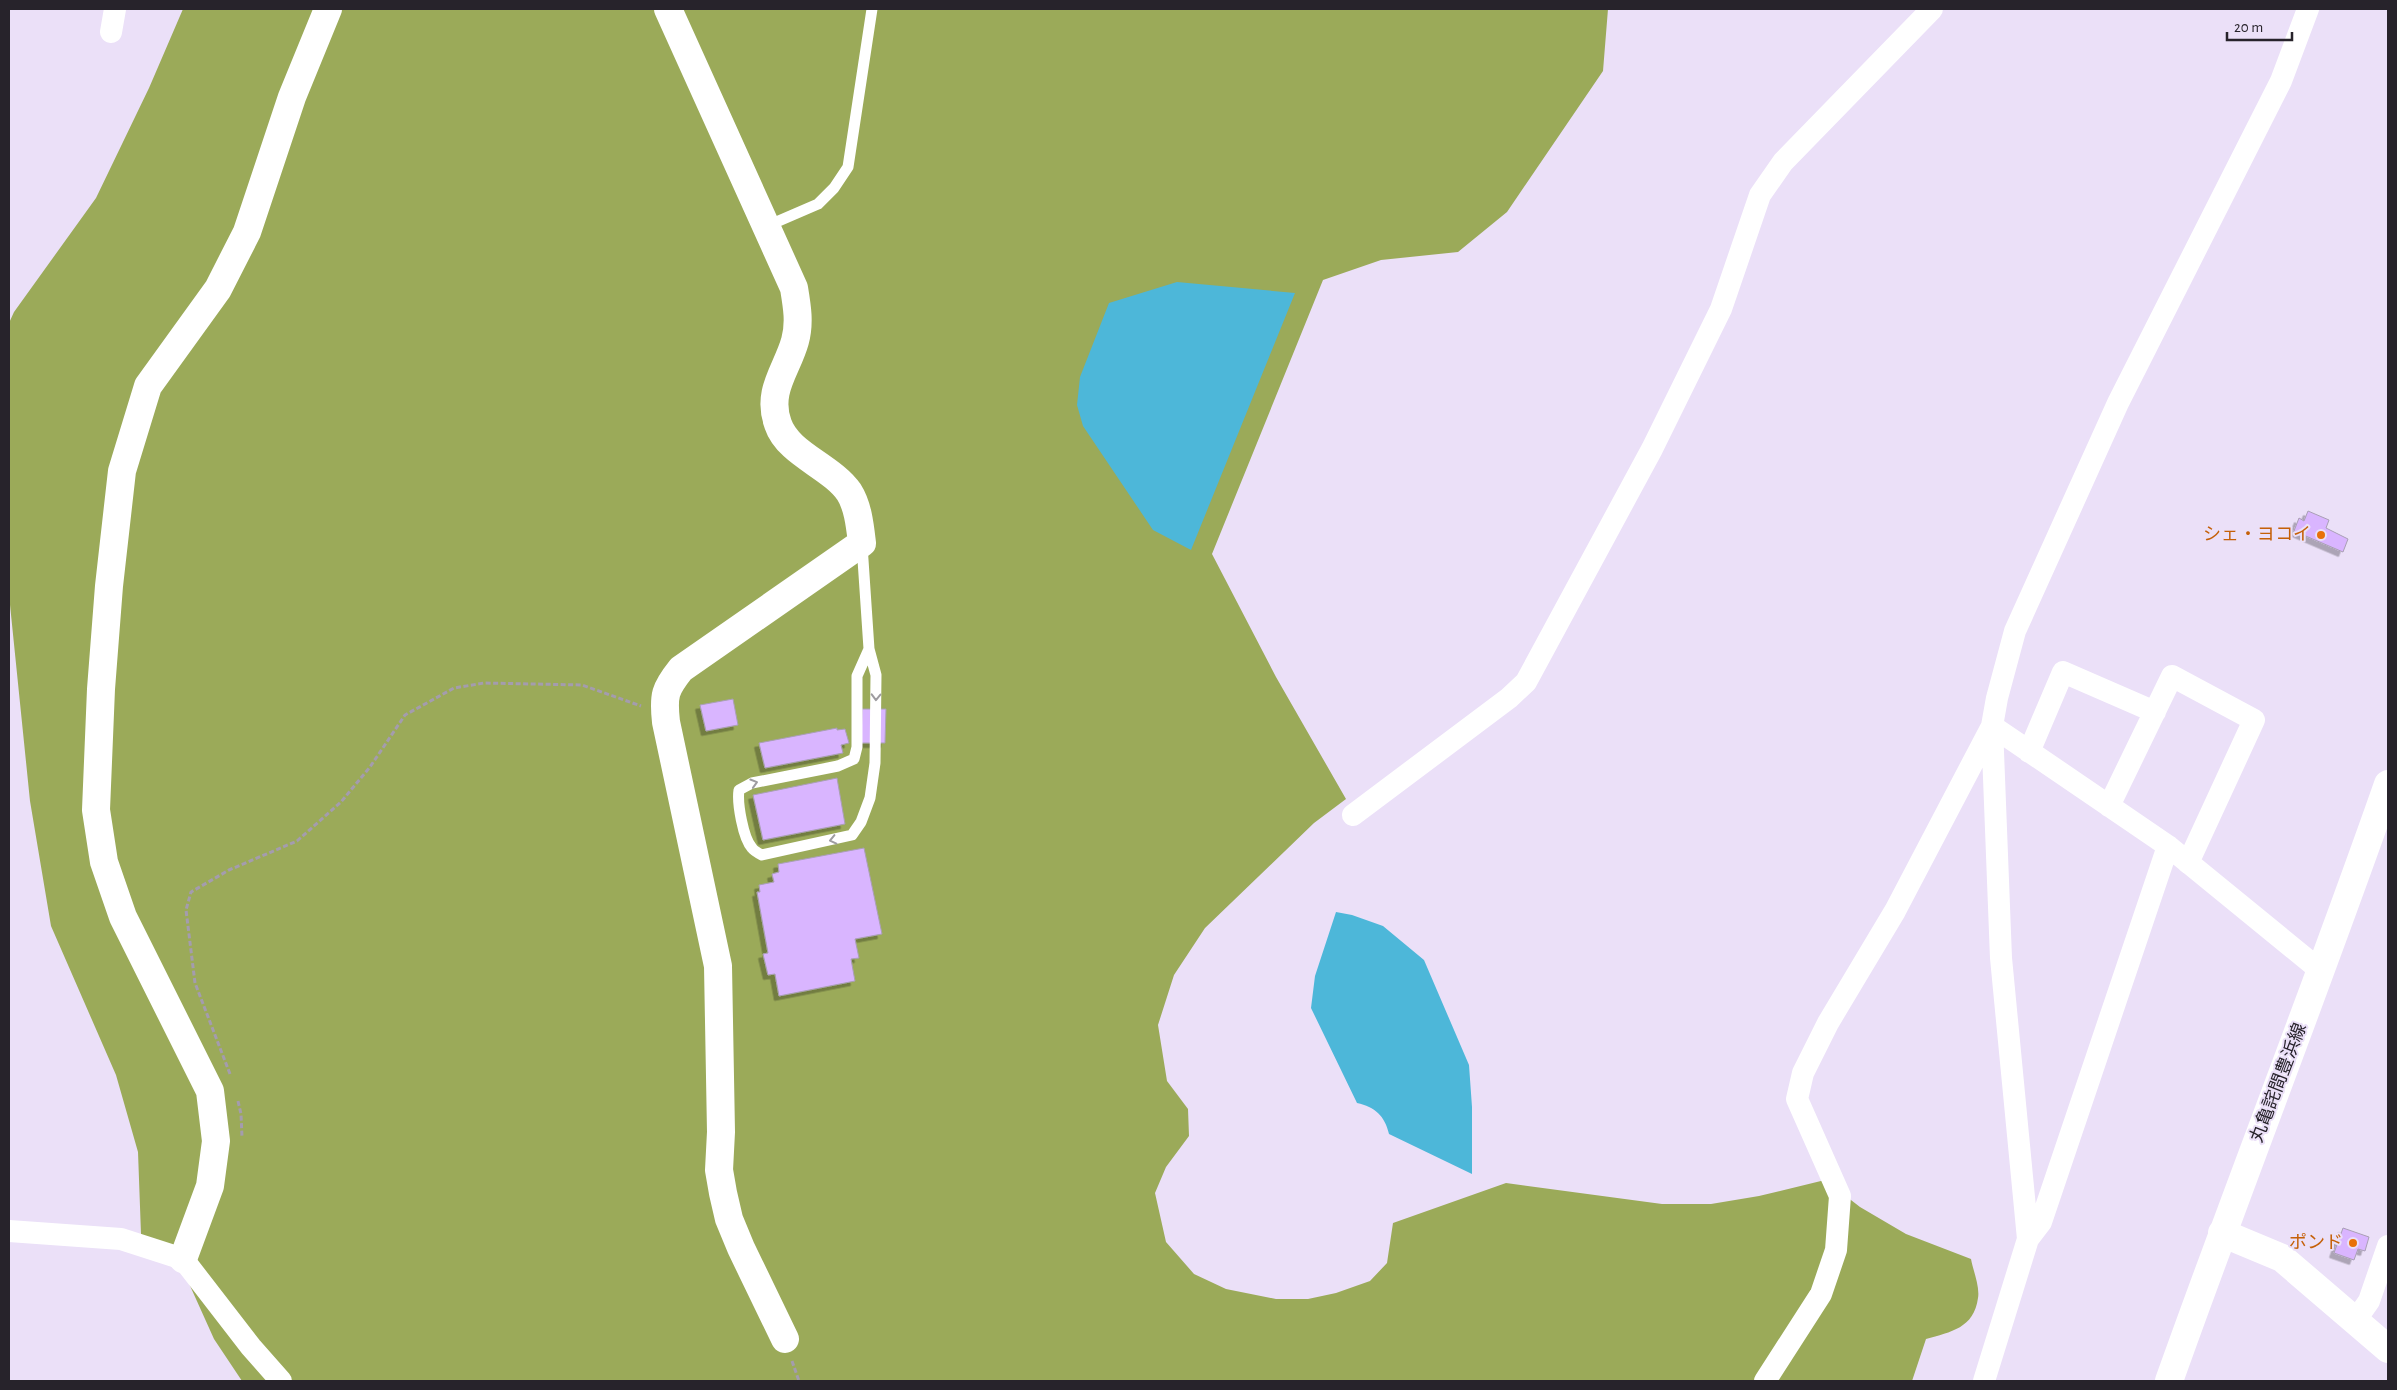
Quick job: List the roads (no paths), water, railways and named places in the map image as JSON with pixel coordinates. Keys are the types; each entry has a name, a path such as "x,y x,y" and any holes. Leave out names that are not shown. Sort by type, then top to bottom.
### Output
{"street":[{"path":"111,32 115,9"},
{"path":"183,1259 210,1186 216,1141 210,1091 123,918 104,862 96,810 101,689 122,471 148,386 218,289 248,232 292,97 328,9"},
{"path":"668,9 794,288 799,314 795,341 783,367 774,396 778,425 796,449 831,474 849,492 858,516 862,543 681,669 668,685 664,702 665,715 718,966 721,1132 719,1170 723,1192 729,1218 741,1248 785,1339"},
{"path":"1353,815 1509,698 1526,682 1652,449 1721,309 1760,195 1783,162 1932,9"},
{"path":"2028,1239 2000,958 1992,726 1997,698 2015,630 2118,404 2281,81 2308,9"},
{"path":"2029,752 2063,672 2155,712"},
{"path":"2109,806 2172,676 2254,720 2188,863"},
{"path":"1992,726 2168,846 2322,972"},
{"path":"1765,1381 1821,1294 1836,1250 1840,1196 1797,1099 1803,1073 1828,1024 1895,911 1992,726"},
{"name":"丸亀詫間豊浜線","path":"2169,1381 2222,1233 2322,972 2387,789"},
{"path":"1984,1381 2028,1239 2041,1222 2168,846"},
{"path":"9,1231 121,1239 183,1259 251,1347 281,1381"},
{"path":"2222,1233 2282,1258 2388,1349"},
{"path":"2355,1321 2369,1301 2388,1246"}],"lane":[{"path":"766,226 818,204 834,188 848,167 872,9"},
{"path":"862,543 870,649 876,675 875,763 870,798 861,822 852,835 762,855 753,850 747,841 738,800 739,790 752,783 838,766 854,759 857,747 857,676 870,649"}],"water":[{"path":"1177,282 1295,293 1191,550 1153,530 1083,426 1077,405 1080,377 1109,303"},
{"path":"1336,912 1352,915 1383,926 1424,960 1469,1065 1472,1107 1472,1174 1389,1134 1385,1122 1378,1113 1369,1107 1357,1103 1311,1008 1315,976"}],"place":[{"name":"シェ・ヨコイ","path":"2321,535"},
{"name":"ポンド","path":"2353,1243"}]}
